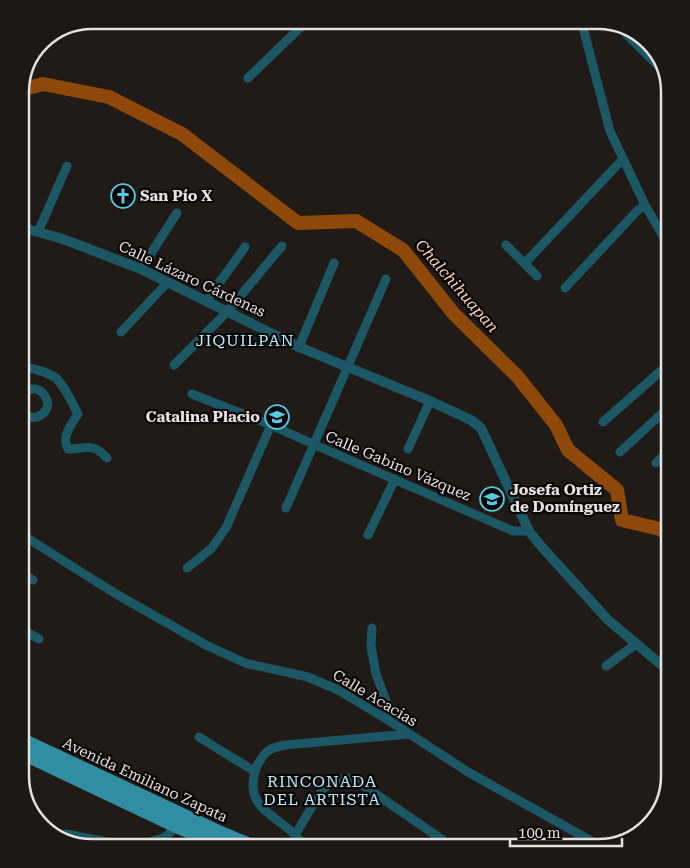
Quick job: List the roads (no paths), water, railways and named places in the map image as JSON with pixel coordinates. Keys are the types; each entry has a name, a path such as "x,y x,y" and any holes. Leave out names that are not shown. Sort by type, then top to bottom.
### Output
{"main road":[{"name":"Avenida Emiliano Zapata","path":"29,747 35,753 179,820 235,839"},
{"name":"Avenida Emiliano Zapata","path":"29,753 35,753"},
{"name":"Avenida Emiliano Zapata","path":"179,820 202,839"}],"street":[{"path":"248,78 299,29"},
{"path":"583,29 610,131 645,205 661,233"},
{"path":"525,264 623,159"},
{"path":"38,232 67,166"},
{"path":"565,288 637,211 645,205"},
{"path":"141,269 177,214"},
{"name":"Calle Lázaro Cárdenas","path":"29,230 70,242 141,269 299,346 471,420 480,428 529,531 608,620 661,665"},
{"path":"506,245 537,276"},
{"path":"174,365 228,312 282,246"},
{"path":"206,301 245,247"},
{"path":"299,346 334,263"},
{"path":"286,508 386,279"},
{"path":"121,332 168,282"},
{"path":"29,368 45,372 57,379 69,396 78,414 66,436 65,443 68,449 92,447 108,458"},
{"path":"604,422 661,371"},
{"path":"29,390 36,389 44,394 48,403 45,412 38,417 29,417"},
{"name":"Calle Gabino Vázquez","path":"192,394 271,425 513,531 529,531"},
{"path":"408,449 430,401"},
{"path":"620,452 661,414"},
{"path":"187,568 211,549 226,528 271,425"},
{"path":"656,463 661,458"},
{"path":"368,535 395,479"},
{"name":"Calle Acacias","path":"29,539 116,594 206,645 245,663 308,677 338,690 468,772 588,839"},
{"path":"29,578 33,580"},
{"path":"372,628 371,646 376,674 386,702 388,720"},
{"path":"29,633 39,638"},
{"path":"606,666 636,644"},
{"path":"298,839 259,805 253,794 254,771 264,754 272,747 409,734"},
{"path":"199,737 254,771"},
{"path":"295,835 322,790 335,780 349,778 361,784 442,839"},
{"path":"160,839 169,834 179,820"},
{"path":"70,835 92,839"}],"waterway":[{"name":"Chalchihuapan","path":"29,88 43,84 109,97 182,134 298,223 356,221 403,250 454,314 517,376 556,425 568,450 617,490 622,520 661,530"}],"place":[{"name":"San Pío X","path":"123,196"},
{"name":"Catalina Placio","path":"277,417"},
{"name":"Josefa Ortiz de Domínguez","path":"492,499"}],"district":[{"name":"JIQUILPAN","path":"245,340"},
{"name":"RINCONADA DEL ARTISTA","path":"322,790"}]}
